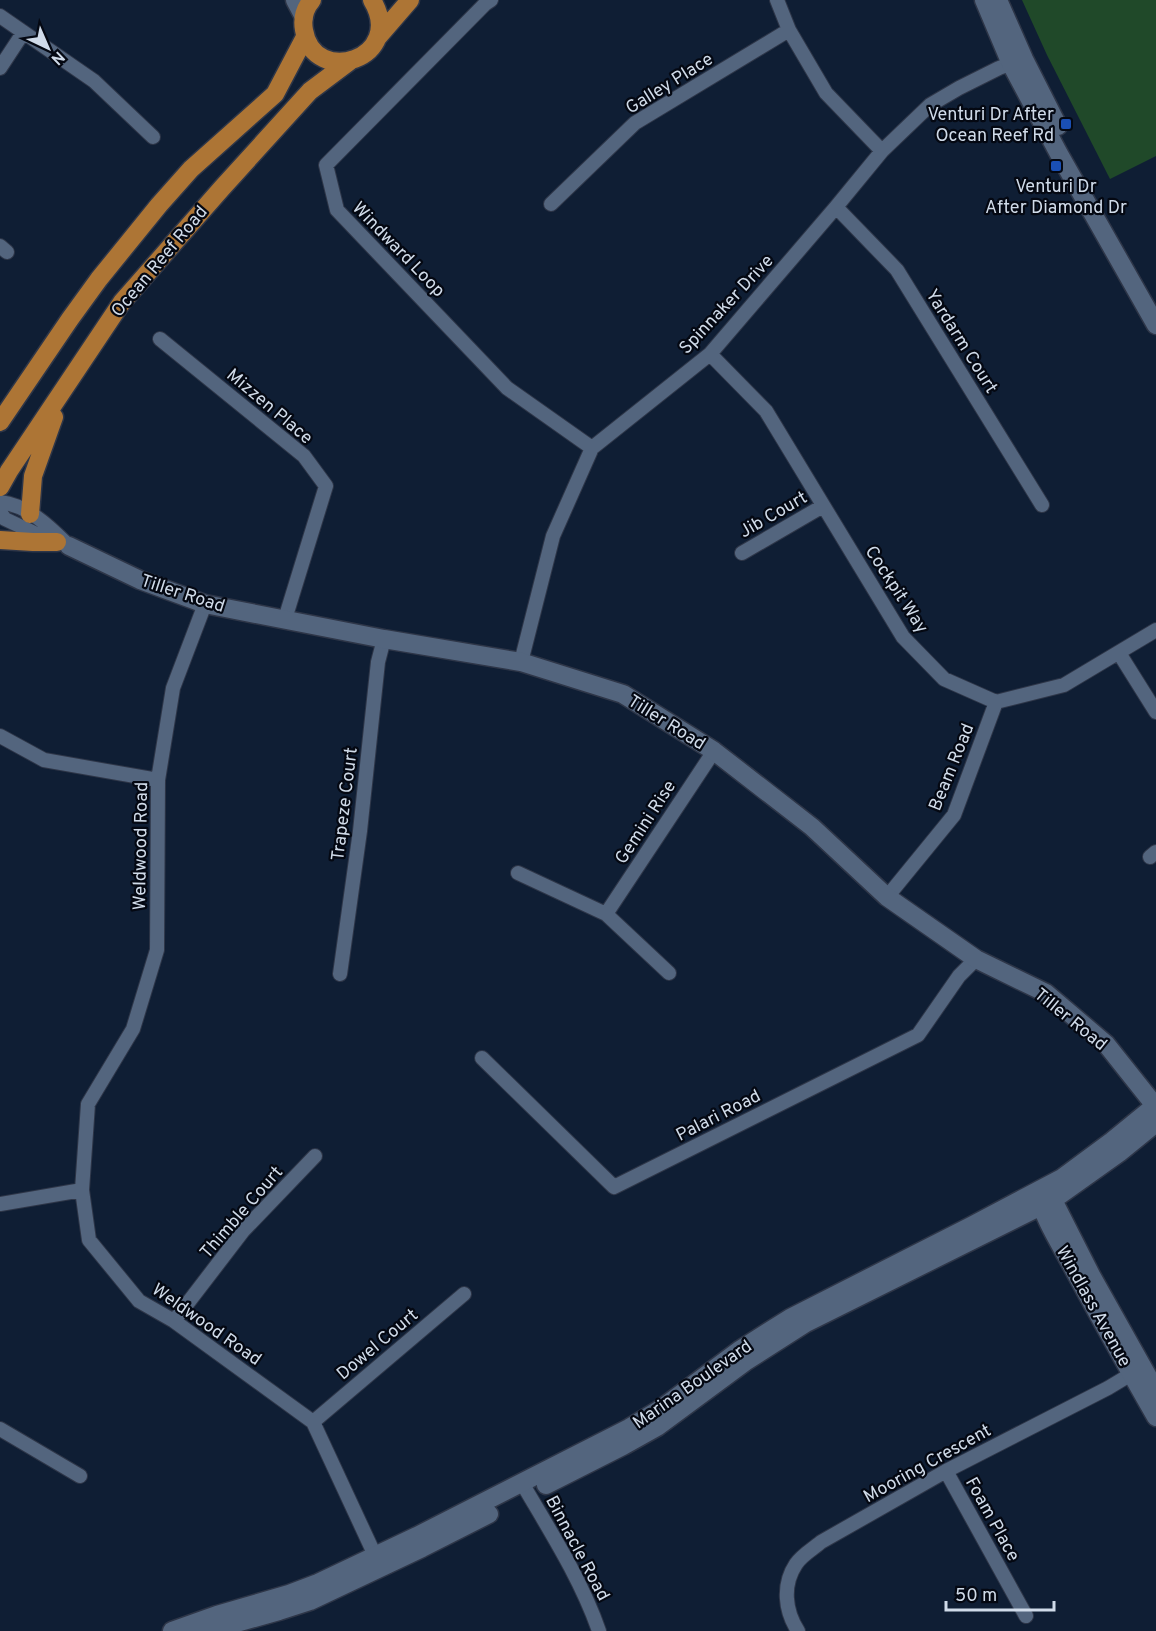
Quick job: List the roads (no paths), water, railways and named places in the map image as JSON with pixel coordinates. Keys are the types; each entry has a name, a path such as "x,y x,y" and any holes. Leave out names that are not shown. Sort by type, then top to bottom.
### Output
{"main road":[{"path":"312,0 308,5 303,27 310,47 318,55 328,60 350,61"},
{"path":"372,0 378,12 380,25 378,37"},
{"path":"378,37 410,0"},
{"name":"Ocean Reef Road","path":"0,422 75,311 159,205 191,169 275,94 305,37"},
{"name":"Ocean Reef Road","path":"0,487 122,302 310,91 350,61 362,56 378,37"},
{"path":"30,514 33,476 63,389"},
{"path":"0,540 63,544"}],"street":[{"path":"295,0 304,17"},
{"name":"Windward Loop","path":"491,0 484,4 326,165 337,210 507,388 592,448"},
{"path":"777,0 789,30 826,93 882,151"},
{"path":"984,0 1102,212 1156,303"},
{"path":"998,0 1018,61 1064,164 1156,325"},
{"path":"0,16 94,81 153,137"},
{"name":"Galley Place","path":"551,204 636,123 789,30"},
{"path":"0,68 23,33"},
{"name":"Spinnaker Drive","path":"521,662 553,536 592,448 710,354 882,151 930,105 959,88 1018,61"},
{"name":"Yardarm Court","path":"836,207 897,270 1042,505"},
{"name":"Mizzen Place","path":"160,339 304,456 326,486 285,619"},
{"name":"Cockpit Way","path":"710,354 766,411 903,637 944,680 996,702"},
{"name":"Tiller Road","path":"0,502 12,504 48,525 63,544"},
{"name":"Jib Court","path":"742,553 823,506"},
{"name":"Tiller Road","path":"0,512 5,519 40,537 63,544 140,580 205,604 384,639 521,662 623,694 714,751 812,827 887,897 976,959 1046,993 1106,1044 1156,1110"},
{"name":"Weldwood Road","path":"205,604 173,688 158,780 157,950 133,1029 88,1104 82,1190 89,1240 139,1301 174,1321 313,1422 378,1562"},
{"path":"996,702 1064,685 1156,630"},
{"name":"Trapeze Court","path":"340,974 360,831 378,662 384,639"},
{"path":"1119,653 1156,712"},
{"name":"Beam Road","path":"887,897 954,815 996,702"},
{"path":"0,736 44,760 158,780"},
{"name":"Gemini Rise","path":"606,914 714,751"},
{"path":"518,873 606,914 669,973"},
{"name":"Palari Road","path":"482,1058 614,1187 918,1035 959,975 976,959"},
{"name":"Marina Boulevard","path":"172,1631 217,1614 289,1594 422,1548 525,1488 624,1446 657,1427 745,1362 806,1323 1044,1197 1062,1178 1156,1110"},
{"name":"Thimble Court","path":"174,1321 243,1231 315,1156"},
{"path":"0,1204 82,1190"},
{"name":"Windlass Avenue","path":"1044,1197 1092,1277 1137,1371 1156,1417"},
{"name":"Dowel Court","path":"313,1422 464,1294"},
{"name":"Windlass Avenue","path":"1137,1371 1156,1391"},
{"name":"Mooring Crescent","path":"798,1631 792,1622 788,1608 787,1592 790,1577 796,1564 821,1542 946,1471 1137,1371"},
{"path":"0,1429 80,1476"},
{"name":"Foam Place","path":"946,1471 1026,1616"},
{"name":"Binnacle Road","path":"525,1488 571,1569 593,1612 599,1631"},
{"name":"Marina Boulevard","path":"208,1631 310,1600 378,1562"}],"place":[{"name":"Venturi Dr After Ocean Reef Rd","path":"1066,124"},
{"name":"Venturi Dr After Diamond Dr","path":"1056,166"}]}
